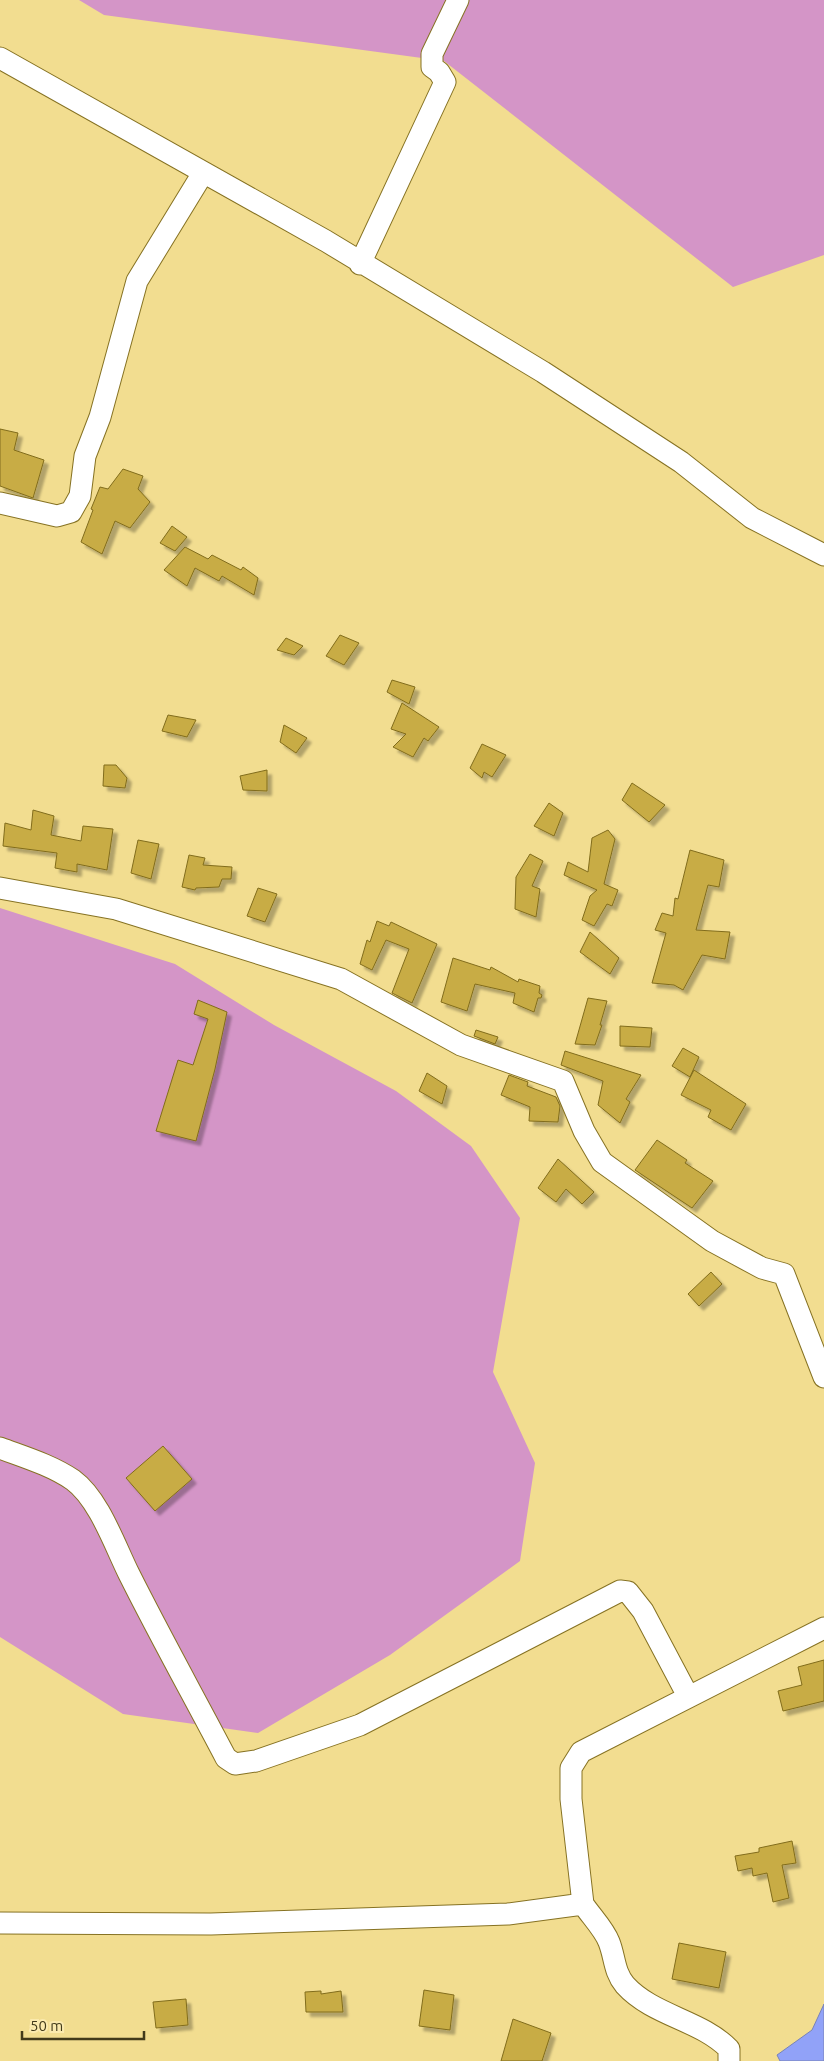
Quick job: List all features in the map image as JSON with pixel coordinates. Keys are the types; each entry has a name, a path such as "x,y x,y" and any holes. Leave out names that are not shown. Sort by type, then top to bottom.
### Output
{"street":[{"path":"360,264 445,82 439,72 432,67 432,54 458,0"},
{"path":"0,58 326,241 360,264 542,372 680,462 752,518 824,555"},
{"path":"0,503 57,516 71,512 80,496 85,456 100,417 137,281 203,173"},
{"path":"0,888 116,909 341,979 461,1045 563,1081 584,1131 602,1162 712,1241 762,1268 784,1274 824,1377"},
{"path":"0,1448 44,1465 74,1481 86,1496 103,1520 129,1574 226,1758 235,1764 256,1762 360,1725 620,1590 628,1592 643,1611 688,1696"},
{"path":"729,2061 729,2049 720,2040 654,2007 626,1985 617,1973 609,1941 583,1904 571,1799 571,1768 581,1752 824,1628"},
{"path":"0,1923 231,1923 508,1914 583,1904"}],"shaded area":[{"path":"79,0 824,0 824,255 733,287 444,61 104,15"},
{"path":"0,908 175,964 274,1025 396,1091 471,1146 520,1218 493,1372 535,1463 520,1561 390,1655 258,1733 123,1714 0,1637"}],"water":[{"path":"824,2004 824,2061 780,2061 777,2055 812,2030"}],"building":[{"path":"0,429 18,433 14,450 44,460 33,498 0,486"},
{"path":"123,469 143,476 138,489 150,502 130,528 115,521 102,554 81,542 100,487 108,489"},
{"path":"172,526 187,537 175,551 160,543"},
{"path":"185,547 208,559 212,555 241,570 243,567 258,578 254,595 222,576 219,581 195,568 187,586 164,570"},
{"path":"340,635 359,643 344,665 326,656"},
{"path":"286,638 303,646 294,655 277,650"},
{"path":"392,680 415,687 409,704 387,692"},
{"path":"402,703 439,727 428,741 424,738 413,757 393,747 406,734 391,729"},
{"path":"168,715 196,720 187,737 162,731"},
{"path":"284,725 307,738 296,753 280,742"},
{"path":"482,744 506,755 492,777 484,772 482,778 470,768"},
{"path":"104,765 116,765 127,778 125,788 103,786"},
{"path":"267,770 267,791 243,790 240,776"},
{"path":"632,783 665,805 649,822 622,800"},
{"path":"549,803 563,813 554,836 534,826"},
{"path":"33,810 54,816 51,835 81,841 83,826 113,829 107,870 77,864 77,872 55,868 57,853 3,846 5,823 31,830"},
{"path":"608,830 615,839 604,884 618,890 612,906 607,904 594,926 582,920 590,896 597,890 564,875 568,862 588,872 592,838"},
{"path":"138,840 159,844 151,879 131,873"},
{"path":"690,850 724,860 719,887 708,885 696,930 730,932 725,959 702,955 683,990 674,985 652,983 666,933 655,930 662,913 673,916 675,898 678,899"},
{"path":"530,854 543,861 532,886 540,889 536,917 515,909 516,877"},
{"path":"189,855 205,858 203,865 232,867 231,879 222,879 219,887 196,888 195,890 182,887"},
{"path":"258,888 277,894 265,922 247,916"},
{"path":"377,921 389,926 391,922 437,944 412,1003 392,993 409,949 386,940 372,970 360,964 367,940 370,942"},
{"path":"590,932 619,958 610,974 580,952"},
{"path":"453,958 490,970 491,967 518,982 519,979 540,986 539,993 542,995 541,998 538,998 534,1012 513,1003 515,993 475,984 467,1011 441,1002"},
{"path":"588,998 607,1001 600,1025 602,1025 595,1045 575,1044"},
{"path":"198,1000 227,1012 215,1069 196,1141 156,1131 178,1060 193,1065 208,1019 194,1014"},
{"path":"620,1026 652,1028 650,1047 620,1046"},
{"path":"476,1030 498,1037 495,1044 474,1036"},
{"path":"683,1048 699,1057 690,1077 672,1066"},
{"path":"565,1051 641,1075 626,1099 630,1102 620,1123 598,1105 603,1081 561,1065"},
{"path":"694,1070 746,1104 731,1130 708,1117 711,1110 681,1095"},
{"path":"427,1073 447,1086 442,1104 419,1091"},
{"path":"509,1075 528,1082 527,1086 556,1097 560,1106 558,1122 529,1121 530,1107 501,1095"},
{"path":"657,1140 687,1160 685,1163 713,1181 692,1208 635,1170"},
{"path":"558,1159 594,1192 582,1204 566,1189 556,1202 538,1188"},
{"path":"711,1272 722,1284 699,1306 688,1294"},
{"path":"163,1446 192,1479 155,1511 126,1478"},
{"path":"824,1660 824,1701 783,1711 778,1691 802,1685 798,1667"},
{"path":"792,1841 796,1863 782,1865 789,1898 773,1902 767,1873 753,1876 752,1868 738,1871 735,1856 759,1852 759,1848"},
{"path":"679,1943 726,1952 719,1988 672,1979"},
{"path":"424,1990 454,1995 450,2030 419,2026"},
{"path":"321,1991 321,1994 341,1991 343,2012 306,2012 305,1992"},
{"path":"186,1999 188,2025 156,2028 153,2002"},
{"path":"513,2019 551,2033 542,2061 501,2061"}]}
